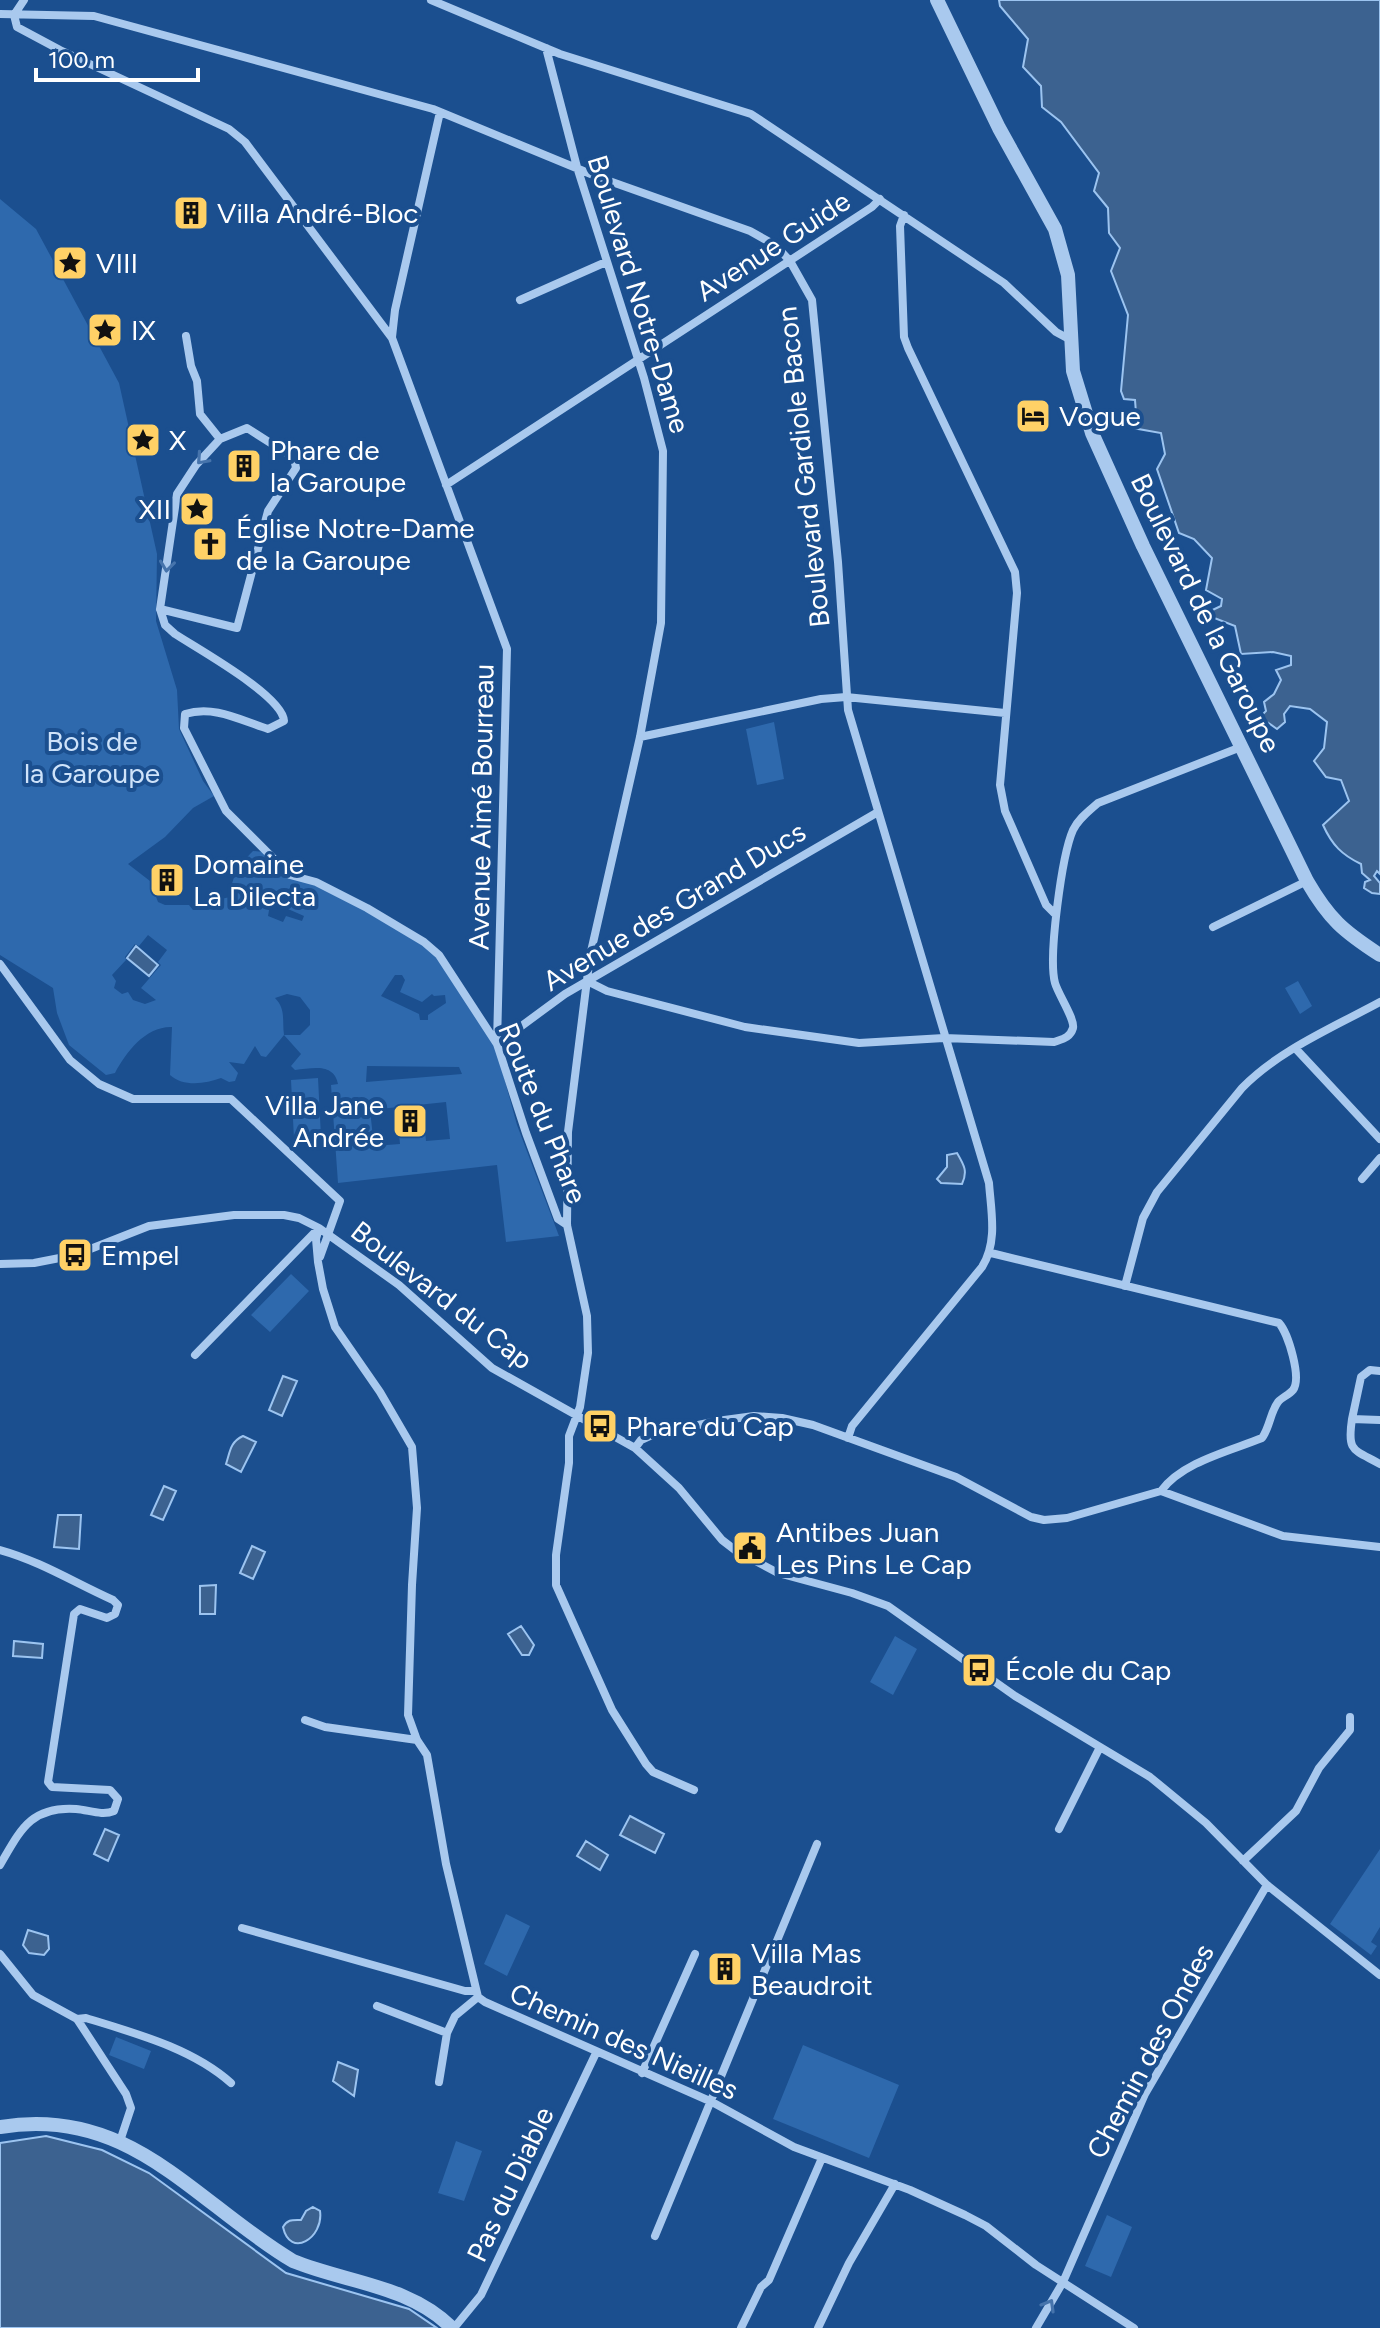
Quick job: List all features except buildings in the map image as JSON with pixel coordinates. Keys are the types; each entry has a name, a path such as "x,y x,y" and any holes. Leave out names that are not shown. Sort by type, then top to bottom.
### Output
{"street":[{"path":"14,15 24,0"},
{"path":"431,0 546,48 647,84 751,114 1004,283 1056,332 1069,339"},
{"name":"Boulevard de la Garoupe","path":"937,0 999,128 1055,229 1068,275 1073,371 1092,433 1143,546 1307,881 1323,908 1343,932 1380,955"},
{"name":"Boulevard Gardiole Bacon","path":"0,14 94,16 440,112 750,231 775,245 790,261 812,300 838,562 846,697 989,1183 991,1253"},
{"name":"Avenue Aimé Bourreau","path":"14,15 17,27 229,129 245,142 392,338 507,649 497,1044"},
{"name":"Boulevard Notre-Dame","path":"546,48 577,167 663,451 661,623 640,737 587,981 568,1132 567,1225"},
{"path":"392,338 395,310 440,112"},
{"name":"Avenue Guide","path":"446,485 880,199"},
{"path":"904,215 900,226 904,337 1015,572 1017,593 1000,776 1005,811 1046,905 1056,915"},
{"path":"520,300 606,262"},
{"path":"186,336 197,381 200,414 220,439"},
{"path":"247,428 297,463 268,511 237,628 160,609 177,494 196,465 220,439 247,428"},
{"name":"Route du Phare","path":"160,609 165,625 175,634 266,694 284,714 284,721 268,729 219,712 199,709 185,714 184,728 226,811 290,875 316,882 367,908 439,955 497,1044 558,1219 567,1225"},
{"path":"640,737 821,699 846,697 1005,713"},
{"path":"587,981 607,991 745,1027 859,1043 944,1038 1054,1042 1066,1038 1073,1030 1073,1021 1062,1003 1052,963 1056,915 1068,850 1083,815 1098,803 1241,747"},
{"name":"Avenue des Grand Ducs","path":"497,1044 565,994 878,812"},
{"path":"1213,927 1307,881"},
{"path":"0,964 70,1060 99,1084 133,1099 231,1099 340,1201 318,1262"},
{"path":"1125,1286 1143,1218 1157,1192 1254,1076 1380,1002"},
{"path":"1296,1049 1380,1139"},
{"path":"1362,1179 1380,1158"},
{"name":"Boulevard du Cap","path":"0,1264 34,1263 75,1255 149,1226 234,1215 289,1215 319,1228 399,1285 492,1368 635,1448 679,1488 722,1540 735,1550 778,1573 888,1606 1015,1696 1166,1788 1206,1823 1267,1885 1380,1975"},
{"path":"567,1225 587,1316 588,1353 580,1407 569,1436 569,1463 556,1555 556,1585 612,1710 646,1764 653,1772 694,1790"},
{"path":"195,1355 319,1228"},
{"name":"Chemin des Nieilles","path":"319,1228 316,1239 318,1262 335,1327 380,1392 412,1447 417,1508 408,1715 417,1740 427,1755 446,1864 477,1994 485,2002 712,2102 794,2147 895,2184 986,2226 1063,2282 1134,2328"},
{"path":"635,1448 641,1440 652,1435 754,1416 782,1418 956,1477 1017,1511 1044,1520 1067,1518 1161,1491 1170,1480 1196,1465 1262,1438 1278,1402 1293,1390 1298,1379 1286,1330 1279,1323 991,1253 852,1426 848,1438"},
{"path":"1380,1371 1370,1370 1361,1377 1349,1440 1353,1449 1380,1464"},
{"path":"1352,1419 1380,1420"},
{"path":"1161,1491 1283,1536 1380,1547"},
{"path":"0,1550 27,1557 118,1605 115,1614 107,1618 80,1609 74,1614 48,1782 52,1787 110,1790 118,1799 114,1811 107,1813 73,1809 41,1813 24,1825 0,1865"},
{"path":"1243,1861 1296,1811 1319,1768 1350,1730 1350,1717"},
{"path":"305,1720 325,1727 417,1740"},
{"path":"1059,1829 1100,1747"},
{"path":"655,2236 817,1844"},
{"name":"Chemin des Ondes","path":"1036,2328 1063,2282 1145,2094 1267,1885"},
{"path":"242,1928 477,1994"},
{"path":"0,1954 33,1995 77,2019 129,2101 129,2119 120,2141"},
{"path":"642,2073 695,1954"},
{"path":"439,2082 447,2033 455,2016 477,1994"},
{"path":"377,2006 447,2033"},
{"path":"77,2019 86,2018 159,2043 219,2073 231,2083"},
{"name":"Pas du Diable","path":"453,2328 480,2296 596,2053"},
{"path":"0,2127 50,2123 120,2141 152,2158 293,2261 370,2283 413,2300 453,2328"},
{"path":"741,2328 761,2287 769,2280 822,2158"},
{"path":"818,2328 849,2263 895,2184"}],"green space":[{"name":"Bois de la Garoupe","path":"0,199 36,229 119,383 157,554 156,621 177,690 179,729 203,781 214,796 193,808 165,837 128,864 150,881 158,902 189,905 193,910 200,909 203,903 230,897 234,877 243,862 253,851 264,852 290,875 316,882 439,954 495,1045 517,1125 559,1236 506,1242 497,1165 338,1183 331,1085 338,1084 336,1077 322,1068 295,1070 291,1066 301,1054 284,1035 266,1057 261,1056 255,1046 244,1064 229,1062 238,1073 235,1081 221,1078 188,1083 170,1075 172,1027 145,1036 131,1049 115,1073 106,1075 69,1045 57,1013 53,988 0,955","holes":["284,897 289,902 288,909 304,916 302,921 286,916 283,922 268,916 271,899","148,935 167,950 158,962 161,965 141,988 156,1000 145,1004 133,1000 128,992 122,994 114,988 116,981 112,975 135,944 139,946","395,975 402,975 405,980 400,992 422,1002 432,994 445,995 446,1003 428,1015 428,1020 420,1020 419,1014 381,996","287,994 300,997 310,1010 310,1025 300,1035 284,1035 282,1011 275,998","367,1066 459,1067 462,1074 366,1082","446,1102 450,1139 426,1141 425,1131 399,1134 400,1144 374,1146 370,1110"]},
{"path":"774,722 784,779 757,785 746,729"},
{"path":"1298,981 1312,1006 1300,1014 1285,988"},
{"path":"318,1078 321,1137 294,1139 291,1080"},
{"path":"291,1274 309,1291 270,1332 251,1315"},
{"path":"895,1636 917,1649 893,1695 870,1682"},
{"path":"1380,1849 1380,1927 1371,1942 1377,1946 1371,1955 1330,1924"},
{"path":"506,1914 530,1926 507,1976 484,1964"},
{"path":"116,2037 151,2051 144,2069 109,2055"},
{"path":"803,2045 899,2085 869,2158 773,2119"},
{"path":"456,2141 482,2151 464,2201 438,2193"},
{"path":"1107,2215 1132,2227 1111,2277 1085,2266"}],"shaded area":[{"path":"999,0 1380,0 1380,874 1377,871 1374,876 1380,883 1380,894 1364,888 1365,882 1370,880 1362,873 1361,864 1338,849 1323,825 1349,801 1341,780 1326,777 1314,761 1324,748 1327,722 1310,709 1290,706 1284,714 1285,722 1277,729 1260,717 1266,711 1264,702 1274,694 1281,680 1276,670 1291,665 1291,656 1273,652 1241,654 1235,626 1204,614 1221,606 1222,599 1206,590 1212,558 1194,539 1179,533 1157,469 1165,454 1161,433 1133,428 1130,419 1136,413 1135,400 1124,399 1121,391 1128,315 1111,271 1120,248 1109,233 1108,208 1094,191 1099,173 1061,122 1042,107 1041,86 1023,67 1028,39 1000,6"},
{"path":"136,946 158,965 149,976 127,958"},
{"path":"957,1153 964,1168 962,1184 941,1183 937,1179 947,1167 947,1155"},
{"path":"283,1376 297,1381 282,1416 269,1410"},
{"path":"243,1436 256,1442 241,1472 226,1464 233,1444"},
{"path":"164,1486 176,1491 163,1520 151,1515"},
{"path":"58,1515 81,1515 79,1549 54,1547"},
{"path":"252,1546 265,1552 253,1579 240,1573"},
{"path":"216,1585 215,1614 200,1614 200,1586"},
{"path":"521,1626 534,1645 529,1655 522,1655 508,1634"},
{"path":"14,1641 43,1644 42,1658 13,1656"},
{"path":"630,1816 664,1834 655,1853 620,1835"},
{"path":"105,1829 119,1835 108,1861 94,1854"},
{"path":"586,1841 608,1855 600,1870 577,1856"},
{"path":"28,1930 48,1936 49,1949 44,1955 29,1953 23,1945"},
{"path":"338,2062 358,2070 354,2096 333,2081"},
{"path":"46,2136 102,2150 149,2173 286,2273 409,2309 437,2328 0,2328 0,2143"},
{"path":"313,2207 320,2211 317,2229 306,2241 292,2242 283,2227 289,2221 301,2220 306,2211"}],"place":[{"name":"Villa André-Bloc","path":"191,213"},
{"name":"VIII","path":"70,263"},
{"name":"IX","path":"105,330"},
{"name":"Vogue","path":"1033,416"},
{"name":"X","path":"143,440"},
{"name":"Phare de la Garoupe","path":"244,466"},
{"name":"XII","path":"197,509"},
{"name":"Église Notre-Dame de la Garoupe","path":"210,544"},
{"name":"Domaine La Dilecta","path":"167,880"},
{"name":"Villa Jane Andrée","path":"410,1121"},
{"name":"Empel","path":"75,1255"},
{"name":"Phare du Cap","path":"600,1426"},
{"name":"Antibes Juan Les Pins Le Cap","path":"750,1548"},
{"name":"École du Cap","path":"979,1670"},
{"name":"Villa Mas Beaudroit","path":"725,1969"}]}
